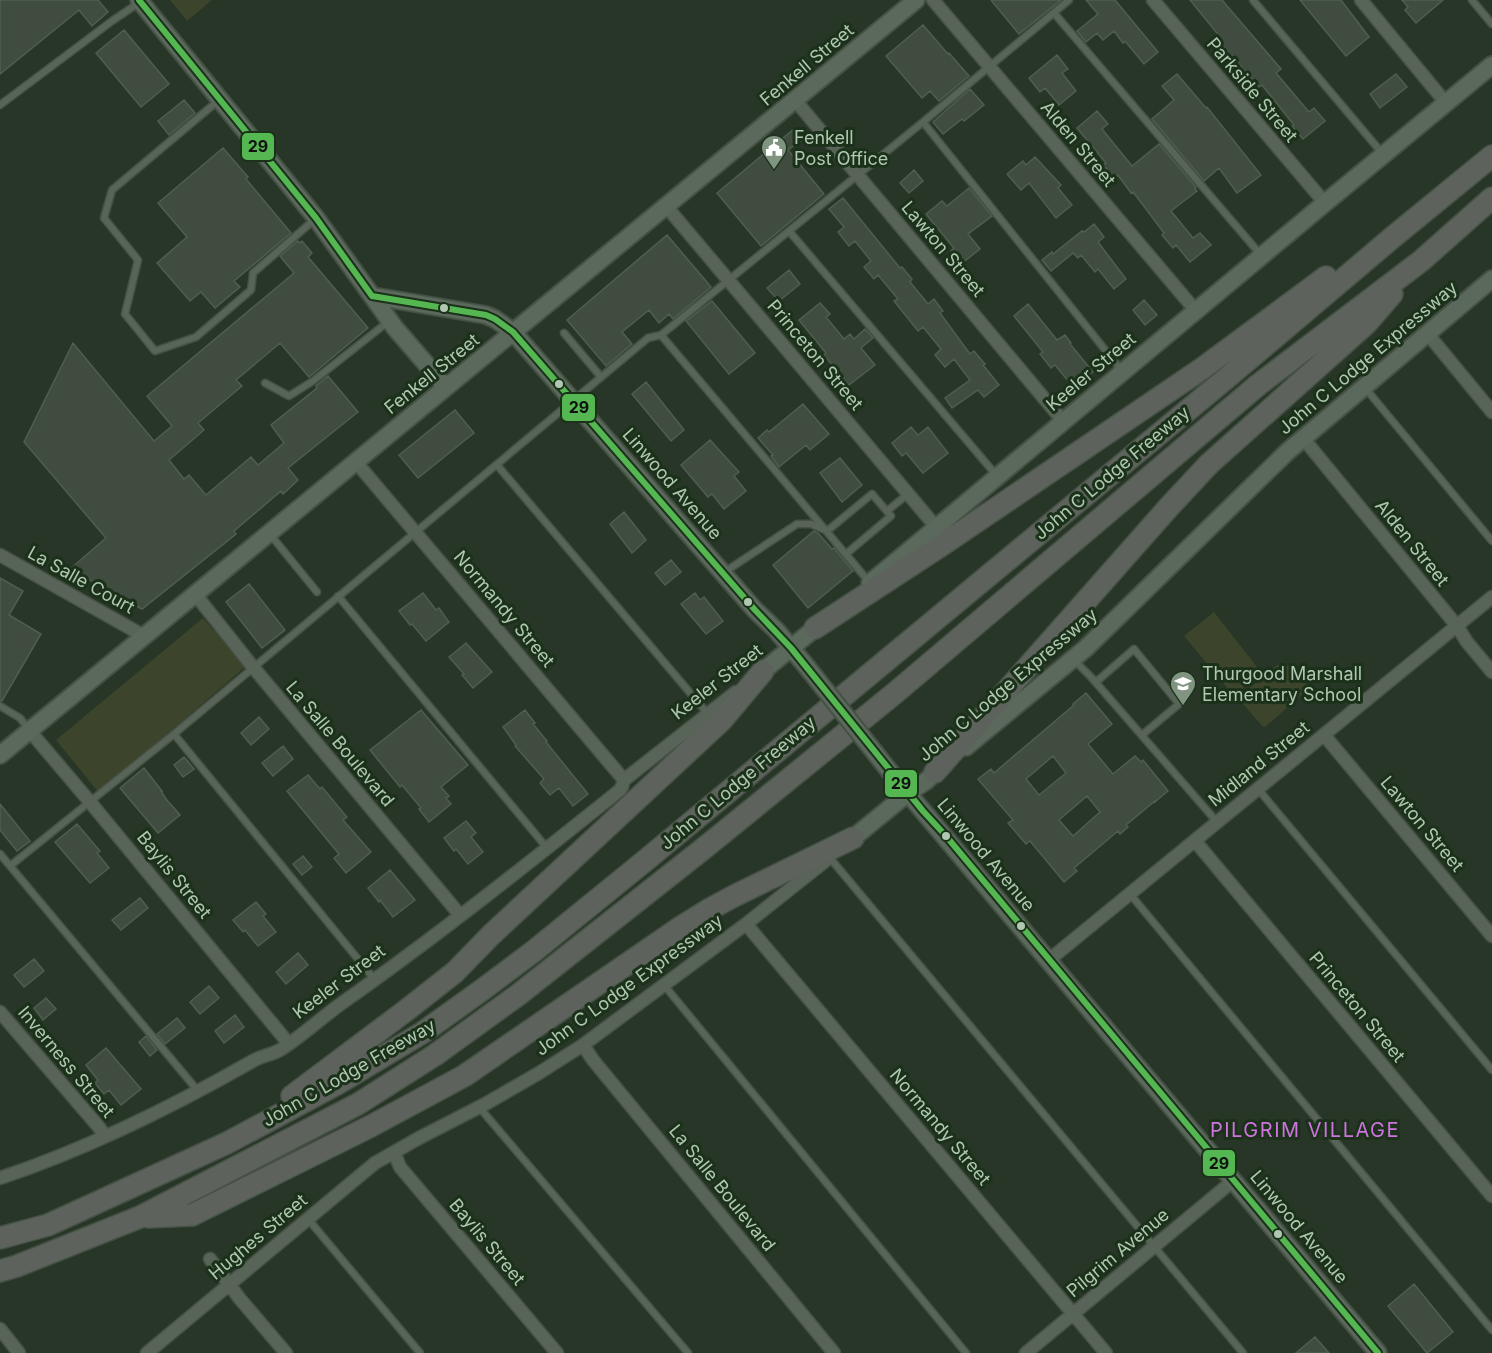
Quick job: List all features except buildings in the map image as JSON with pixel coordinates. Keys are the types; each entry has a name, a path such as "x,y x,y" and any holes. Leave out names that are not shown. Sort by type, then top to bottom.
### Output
{"highway":[{"name":"John C Lodge Freeway","path":"0,1238 48,1224 227,1143 337,1084 422,1033 534,951 1492,156"},
{"name":"John C Lodge Freeway","path":"0,1271 140,1217 358,1104 435,1055 518,995 694,856 895,693 1258,385 1421,261 1492,198"},
{"path":"815,628 1203,368 1339,268 1393,237"},
{"path":"935,772 1105,578 1209,464 1367,322 1421,261"},
{"path":"227,1143 318,1077 454,972 722,720 763,671"},
{"path":"140,1217 192,1215 371,1126 464,1076 710,909 853,838"}],"street":[{"name":"Fenkell Street","path":"0,754 916,0"},
{"name":"Alden Street","path":"933,0 1196,311"},
{"name":"Parkside Street","path":"1153,0 1325,203"},
{"path":"1361,0 1446,103"},
{"path":"140,1 316,218 419,358 446,387"},
{"name":"Keeler Street","path":"0,1178 51,1160 150,1116 256,1059 278,1052 376,980 620,790 624,780 763,671 870,583 1492,65"},
{"name":"Lawton Street","path":"795,100 1063,421"},
{"name":"Princeton Street","path":"666,206 936,527"},
{"name":"John C Lodge Expressway","path":"394,1152 479,1107 583,1045 746,924 908,793 926,781 1073,659 1287,452 1492,279"},
{"name":"Linwood Avenue","path":"372,296 486,315 513,332 755,610 791,648 908,793 1378,1353"},
{"path":"1427,333 1492,412"},
{"name":"Alden Street","path":"1303,438 1492,672"},
{"name":"Normandy Street","path":"356,462 624,780"},
{"name":"La Salle Court","path":"0,555 144,636"},
{"name":"La Salle Boulevard","path":"195,594 460,915"},
{"name":"Midland Street","path":"1049,960 1492,597"},
{"name":"Baylis Street","path":"29,730 289,1044"},
{"name":"Lawton Street","path":"1324,735 1492,936"},
{"name":"Princeton Street","path":"1195,841 1492,1196"},
{"name":"Normandy Street","path":"746,924 1106,1353"},
{"name":"Inverness Street","path":"0,1012 105,1136"},
{"name":"La Salle Boulevard","path":"583,1045 834,1353"},
{"name":"Baylis Street","path":"394,1152 400,1167 557,1353"},
{"name":"Hughes Street","path":"149,1352 375,1163 394,1152"},
{"name":"Pilgrim Avenue","path":"1026,1353 1234,1180"},
{"path":"210,1259 286,1353"},
{"path":"0,1329 20,1353"}],"lane":[{"path":"10,866 174,734 648,338 662,335 1069,0"},
{"path":"1252,0 1383,154"},
{"path":"1472,0 1492,24"},
{"path":"0,105 140,1"},
{"path":"1054,13 1262,256"},
{"path":"220,99 112,190 104,218 138,260 125,314 155,351 196,337 251,290 253,273 316,218"},
{"path":"923,122 1123,372"},
{"path":"789,231 997,476"},
{"path":"265,383 289,396 314,381 389,320"},
{"path":"564,333 602,377"},
{"path":"662,335 870,583"},
{"path":"1364,386 1492,541"},
{"path":"497,465 708,714"},
{"path":"827,531 872,494 891,516 846,555"},
{"path":"886,511 908,494"},
{"path":"723,573 797,524 811,524 827,531"},
{"path":"269,533 317,592"},
{"path":"338,596 547,848"},
{"path":"1096,682 1134,649 1179,704 1142,735"},
{"path":"1073,659 1096,682 1217,822"},
{"path":"0,706 20,718 29,730"},
{"path":"174,734 376,980"},
{"path":"1258,789 1492,1070"},
{"path":"0,854 198,1091"},
{"path":"829,857 1243,1353"},
{"path":"1130,894 1492,1330"},
{"path":"664,985 966,1353"},
{"path":"479,1107 688,1353"},
{"path":"308,1219 420,1353"}],"green space":[{"path":"170,0 212,0 187,21"},
{"path":"1214,612 1261,672 1234,696 1184,636"},
{"path":"203,618 245,667 99,793 56,740"},
{"path":"1277,665 1291,666 1307,685 1303,694 1265,727 1238,698"}],"transit line":[{"name":"29","path":"139,0 316,218 372,296"},
{"name":"29","path":"372,296 486,315 513,332 755,610 791,648 923,811 1378,1353"}],"place":[{"name":"Fenkell Post Office","path":"774,171"},
{"name":"Thurgood Marshall Elementary School","path":"1183,707"}],"district":[{"name":"PILGRIM VILLAGE","path":"1305,1130"}]}
